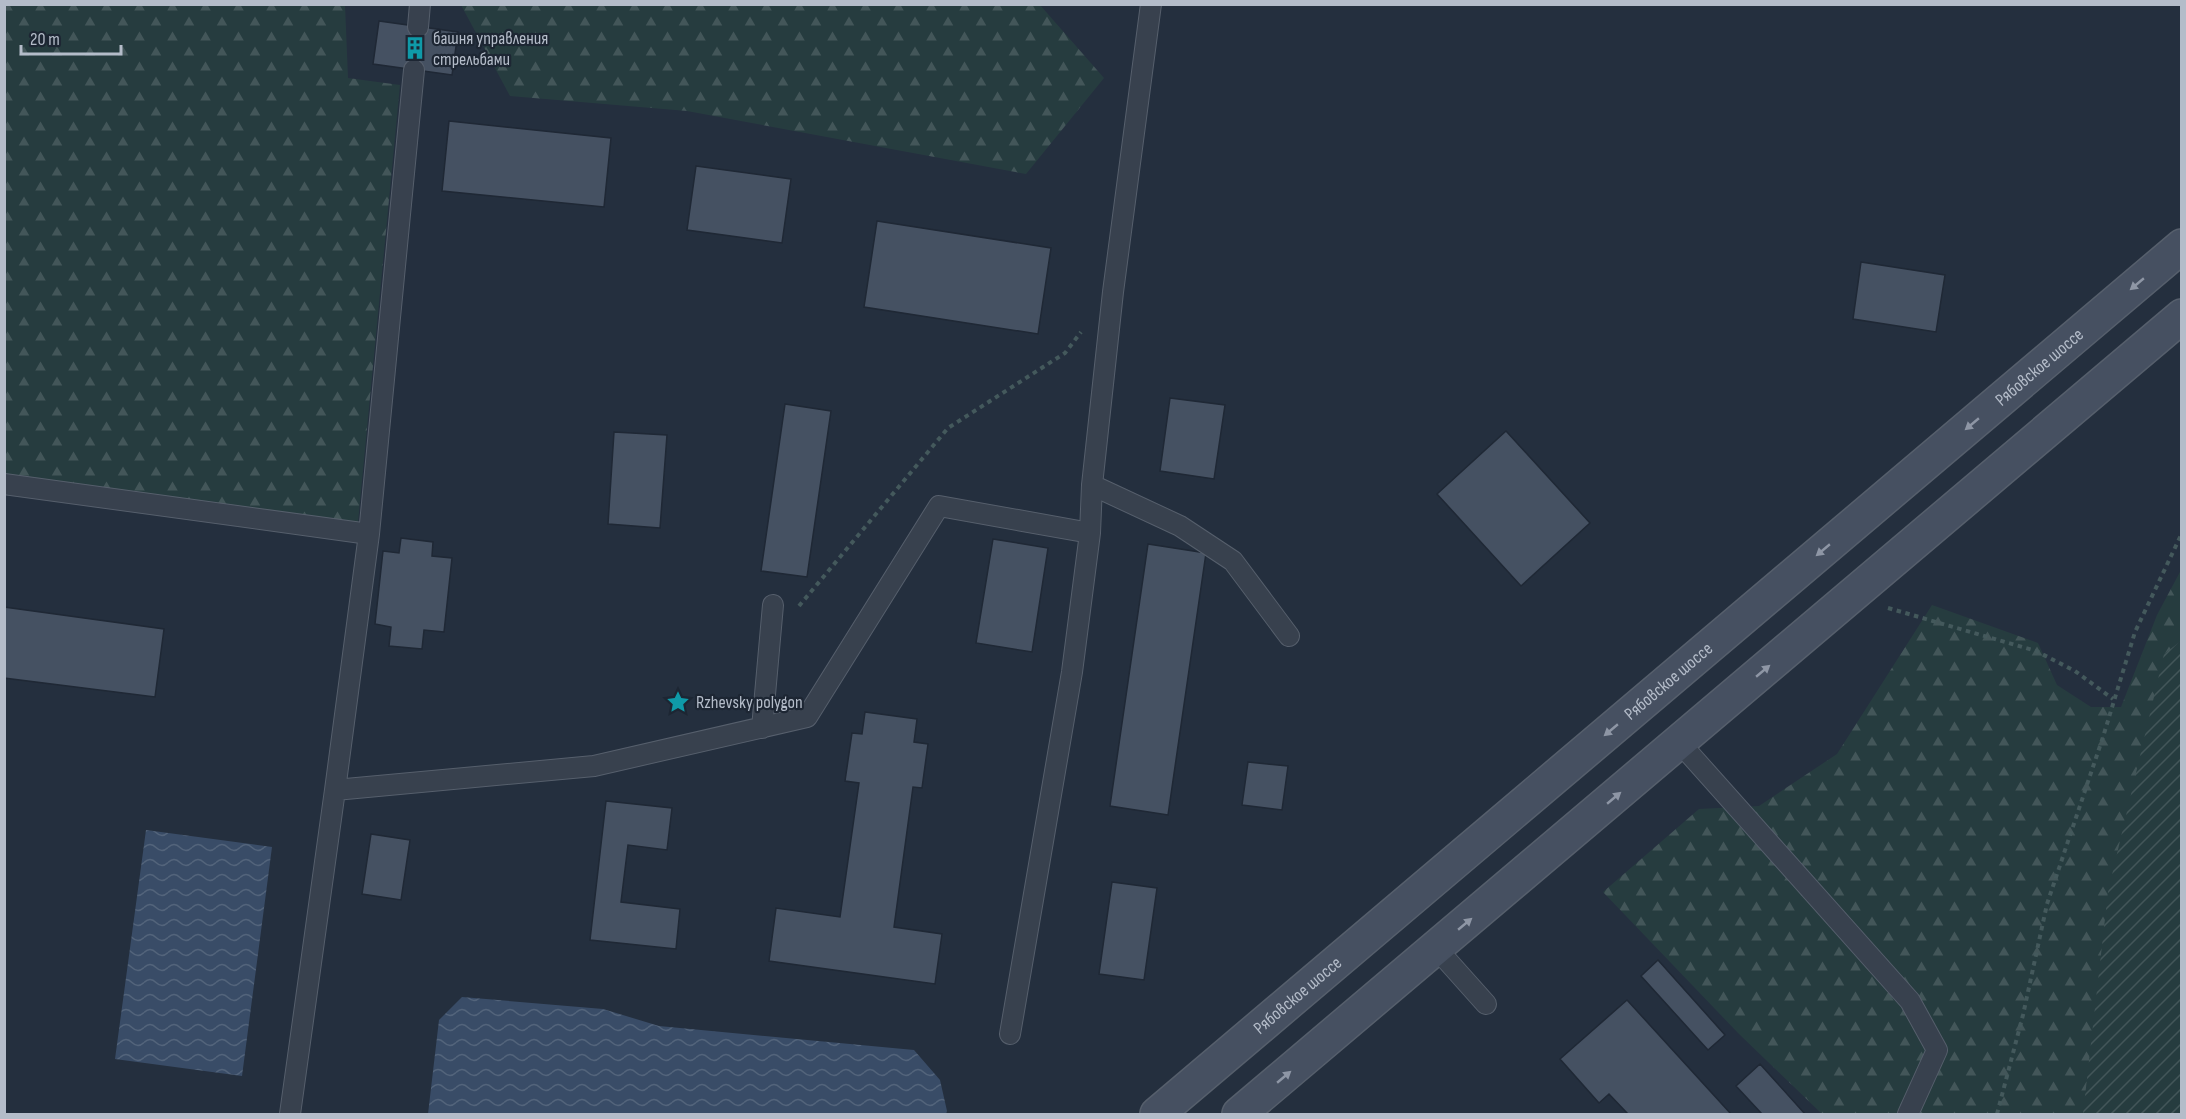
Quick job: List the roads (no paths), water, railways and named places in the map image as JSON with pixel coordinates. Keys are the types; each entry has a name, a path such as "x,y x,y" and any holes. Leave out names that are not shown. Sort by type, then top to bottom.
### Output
{"main road":[{"name":"Рябовское шоссе","path":"1157,1114 2181,246"},
{"path":"1239,1114 2181,316"}],"lane":[{"path":"418,27 420,4"},
{"path":"1010,1034 1072,672 1090,533 1092,485 1113,292 1151,4"},
{"path":"290,1114 369,534 414,70"},
{"path":"4,484 369,534"},
{"path":"1092,485 1180,526 1233,561 1289,636"},
{"path":"335,790 594,766 807,717 939,507 1090,533"},
{"path":"762,728 773,605"},
{"path":"1679,742 1910,1001 1937,1050 1908,1114"},
{"path":"1436,948 1486,1004"}],"water":[{"path":"146,830 272,847 242,1076 115,1059"},
{"path":"462,997 603,1009 659,1026 914,1050 940,1080 947,1111 946,1114 428,1114 439,1020"}],"place":[{"name":"башня управления стрельбами","path":"415,48"},
{"name":"Rzhevsky polygon","path":"678,702"}]}
